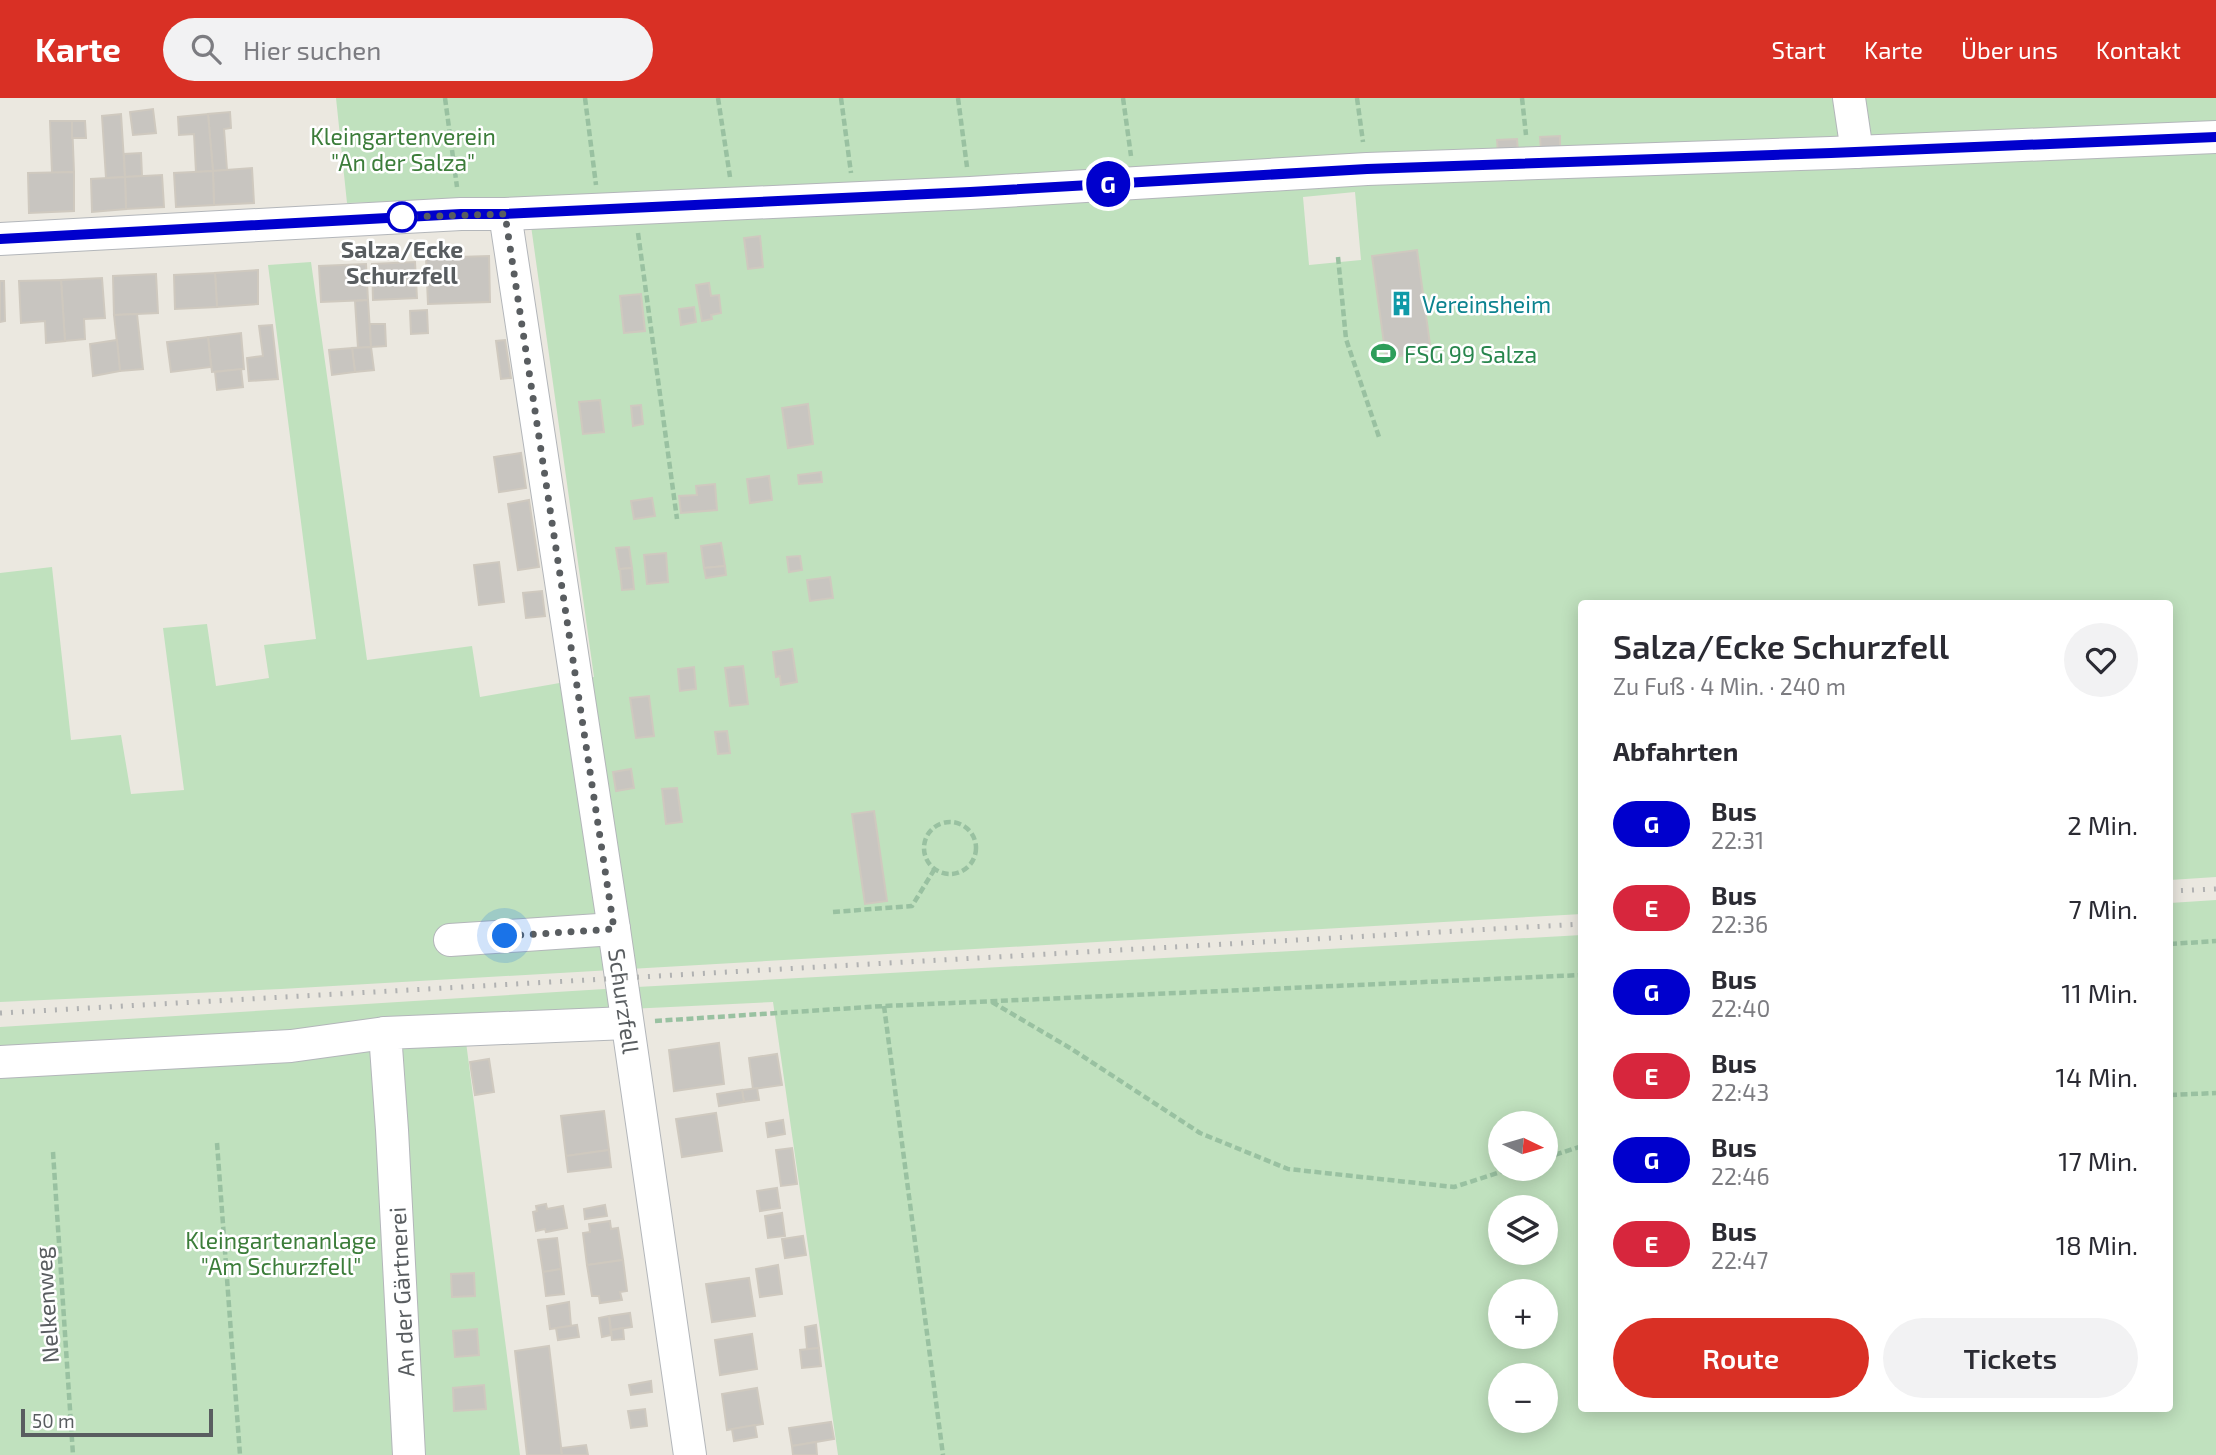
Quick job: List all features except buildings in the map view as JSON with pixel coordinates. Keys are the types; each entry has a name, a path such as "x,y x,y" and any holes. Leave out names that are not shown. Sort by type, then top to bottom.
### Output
{"street":[{"path":"1849,98 1857,152"},
{"path":"0,239 461,214 854,198 1367,169 2216,137"},
{"name":"Schurzfell","path":"505,214 614,929 690,1455"},
{"path":"450,940 614,929"},
{"path":"0,1062 291,1046 385,1033 627,1023"},
{"name":"An der Gärtnerei","path":"385,1033 409,1455"}],"path":[{"path":"445,98 461,214"},
{"path":"585,98 599,210"},
{"path":"718,98 734,204"},
{"path":"841,98 854,198"},
{"path":"958,98 970,192"},
{"path":"1124,98 1135,183"},
{"path":"1357,98 1367,169"},
{"path":"1522,98 1529,164"},
{"path":"635,208 677,519"},
{"path":"1338,257 1346,339 1380,440"},
{"path":"946,822 964,825 975,839 975,856 971,863 958,873 950,875 934,870 924,855 923,846 930,830 946,822"},
{"path":"833,912 912,906 934,870"},
{"path":"2173,943 2216,941"},
{"path":"627,1023 884,1006 1578,975"},
{"path":"992,1002 1070,1048 1200,1133 1288,1169 1454,1186 1488,1176"},
{"path":"884,1006 943,1455"},
{"path":"2173,1095 2216,1093"},
{"path":"217,1143 240,1455"},
{"path":"1558,1154 1578,1147"},
{"name":"Nelkenweg","path":"54,1152 73,1455"}],"green space":[{"name":"Kleingartenverein \"An der Salza\"","path":"336,98 2216,98 2216,877 2173,880 2173,600 1578,600 1578,914 281,989 0,1002 0,573 52,567 71,740 121,735 131,794 184,790 163,628 207,624 216,686 269,678 264,645 316,639 268,265 311,262 367,660 472,646 480,697 594,677 527,197 347,203","holes":["1355,192 1361,260 1309,265 1303,197"]},
{"name":"Kleingartenanlage \"Am Schurzfell\"","path":"2216,900 2216,1455 838,1455 773,1002 608,1010 466,1042 520,1455 0,1455 0,1027 637,987 1578,935 1578,1412 2173,1412 2173,903"}],"railway":[{"path":"2173,891 2216,889"},
{"path":"0,1013 1578,924"}],"bus line":[{"name":"G","path":"0,239 461,214 970,192 1367,169 2216,137"}],"place":[{"name":"Salza/Ecke Schurzfell","path":"402,217"},
{"name":"Vereinsheim","path":"1402,304"},
{"name":"FSG 99 Salza","path":"1384,354"}],"route":[{"path":"402,217 505,214 614,929 505,936"}]}
